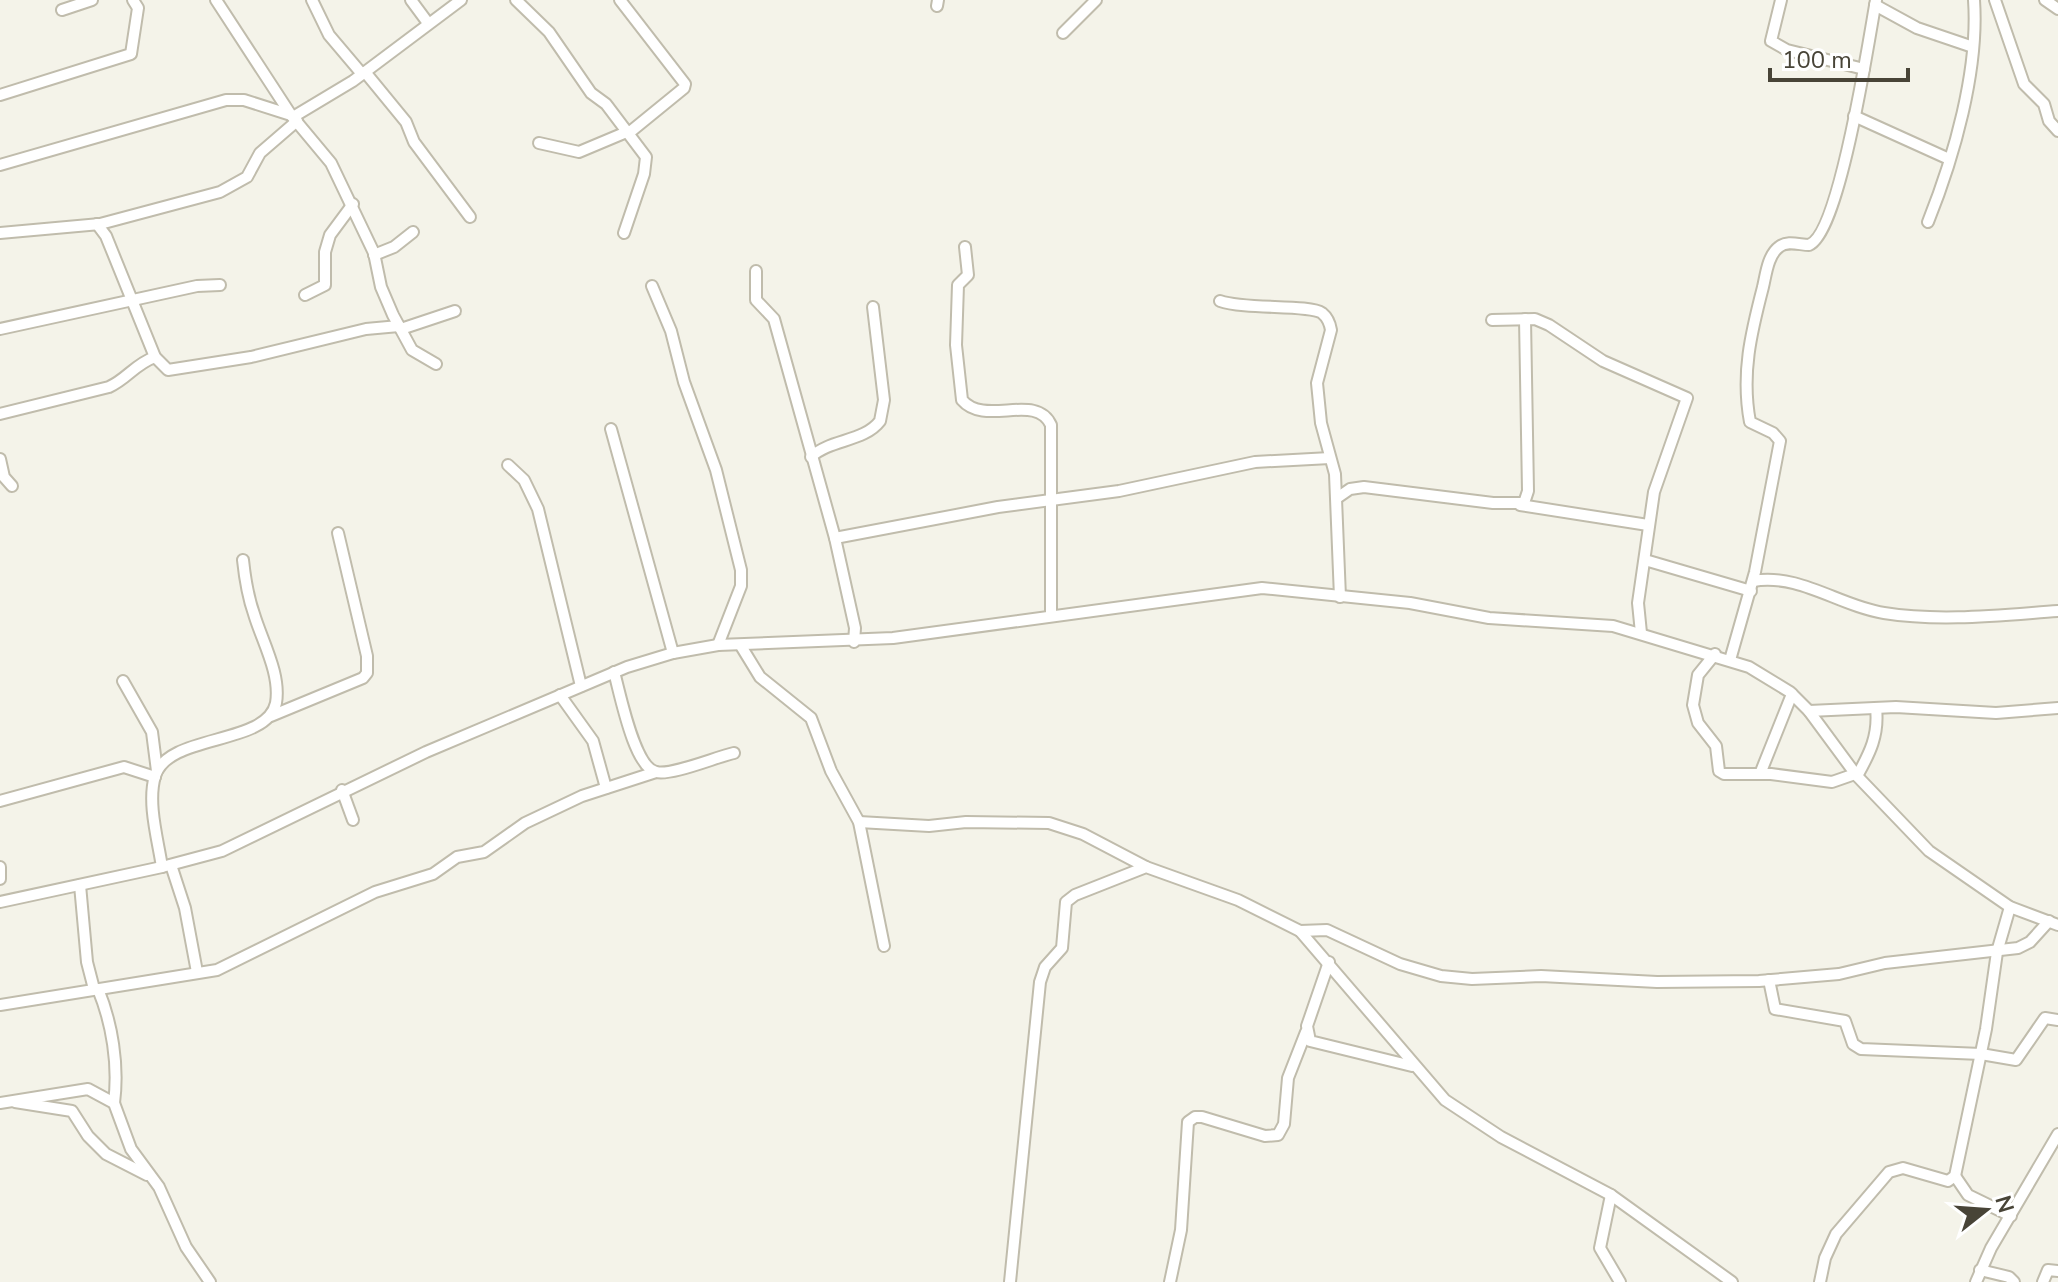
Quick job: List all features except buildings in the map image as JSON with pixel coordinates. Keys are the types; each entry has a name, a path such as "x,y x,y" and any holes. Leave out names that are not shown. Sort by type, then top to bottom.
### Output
{"street":[{"path":"62,10 92,0"},
{"path":"0,95 131,54 138,8 133,0"},
{"path":"216,0 294,118 331,163 353,204 374,255 381,287 412,350 436,364"},
{"path":"312,0 329,35 406,122 414,142 470,217"},
{"path":"411,0 428,23"},
{"path":"0,233 97,224 210,195 241,182 260,153 294,118 363,73 461,0"},
{"path":"516,0 549,32 591,93 606,104 646,157 646,166 624,233"},
{"path":"539,143 579,152 629,132 674,97 685,84 620,0"},
{"path":"1063,33 1096,0"},
{"path":"1781,0 1771,41 1787,50 1864,69"},
{"path":"1928,222 1949,159 1973,47 1974,0"},
{"path":"1995,0 2024,84 2044,104 2049,121 2058,131"},
{"path":"2045,0 2058,9"},
{"path":"1730,660 1752,586 1780,441 1773,433 1750,422 1746,371 1750,336 1771,258 1778,247 1788,243 1809,245 1822,235 1854,116 1875,2 1917,28 1973,47"},
{"path":"0,165 226,100 244,100 294,118"},
{"path":"1854,116 1949,159"},
{"path":"305,295 325,285 325,252 330,235 353,204"},
{"path":"97,224 106,236 155,357 162,366 174,370 264,354 380,326 400,327 455,311"},
{"path":"374,255 394,247 413,232"},
{"path":"965,247 968,275 958,285 956,311 962,400 970,409 995,413 1034,410 1048,420 1053,444 1049,501 1051,616"},
{"path":"756,271 756,300 774,319 835,538 854,619 854,642"},
{"path":"0,329 197,286 220,285"},
{"path":"652,286 671,331 684,382 716,470 741,570 741,586 718,645"},
{"path":"1220,301 1247,308 1309,309 1321,312 1329,322 1331,330 1317,383 1318,409 1337,498 1340,597"},
{"path":"811,457 819,450 863,434 880,421 884,400 873,307"},
{"path":"1492,320 1525,319 1561,331 1603,361 1685,395 1687,403 1660,474 1648,525 1638,603 1641,633"},
{"path":"1525,319 1528,491 1537,509"},
{"path":"0,414 109,387 121,382 133,367 155,357"},
{"path":"611,429 673,653"},
{"path":"835,538 1161,484 1263,461 1330,458"},
{"path":"0,459 4,477 12,486"},
{"path":"508,465 524,480 538,509 581,686"},
{"path":"1337,498 1350,489 1364,487 1520,505 1648,525"},
{"path":"1520,505 1528,491"},
{"path":"156,775 171,757 258,724 363,678 367,673 367,656 338,533"},
{"path":"243,560 253,614 276,683 275,706 271,716"},
{"path":"1645,560 1752,586 1773,578 1889,614 1972,617 2058,611"},
{"path":"0,902 166,866 249,839 342,790 614,672 673,653 718,645 854,642 1250,588 1410,603 1489,618 1588,623 1641,633 1730,660 1792,694 1809,711 1856,775 1929,851 2010,907 2054,923"},
{"path":"741,646 766,684 811,718 831,771 859,822 884,946"},
{"path":"1715,654 1695,683 1693,705 1698,723 1716,746 1719,771 1832,782 1856,775 1874,744 1878,725 1876,708"},
{"path":"614,672 640,757 646,767 656,772"},
{"path":"123,681 152,732 156,775 154,801 166,866 185,908 197,972"},
{"path":"1760,774 1792,694"},
{"path":"560,695 593,741 606,788"},
{"path":"1809,711 1876,708 1996,713 2058,708"},
{"path":"0,1005 144,984 225,966 375,892 433,874 457,857 484,852 525,823 606,788 734,753"},
{"path":"0,801 124,767 156,775"},
{"path":"342,790 353,820"},
{"path":"859,822 929,826 966,822 1049,823 1083,834 1146,867 1238,900 1300,931 1445,1100 1501,1137 1611,1195 1732,1282"},
{"path":"0,867 0,879"},
{"path":"1010,1282 1040,982 1045,967 1062,948 1064,908 1075,895 1146,867"},
{"path":"80,885 87,962 109,1023 115,1064 114,1103 131,1149 159,1187 186,1247 210,1282"},
{"path":"1820,1282 1825,1258 1836,1234 1889,1172 1903,1168 1948,1181 1955,1176 1981,1054 1997,952 2010,907"},
{"path":"1300,931 1327,930 1400,964 1441,976 1472,979 1541,976 1657,982 1769,980 1997,952 2030,942 2054,923"},
{"path":"1170,1282 1181,1230 1188,1122 1202,1117 1265,1136 1278,1135 1284,1124 1288,1078 1329,962"},
{"path":"1769,980 1775,1009 1845,1021 1856,1047 1890,1052 1981,1054 2016,1060 2043,1020 2058,1020"},
{"path":"1306,1032 1310,1041 1321,1045 1360,1051 1414,1067"},
{"path":"0,1103 88,1089 114,1103"},
{"path":"12,1101 72,1111 88,1136 106,1154 149,1176"},
{"path":"1976,1282 2058,1134"},
{"path":"1955,1176 1968,1195 2011,1216"},
{"path":"1611,1195 1600,1248 1620,1282"},
{"path":"1980,1270 2009,1277 2014,1282"},
{"path":"2043,1282 2048,1270 2058,1271"}]}
